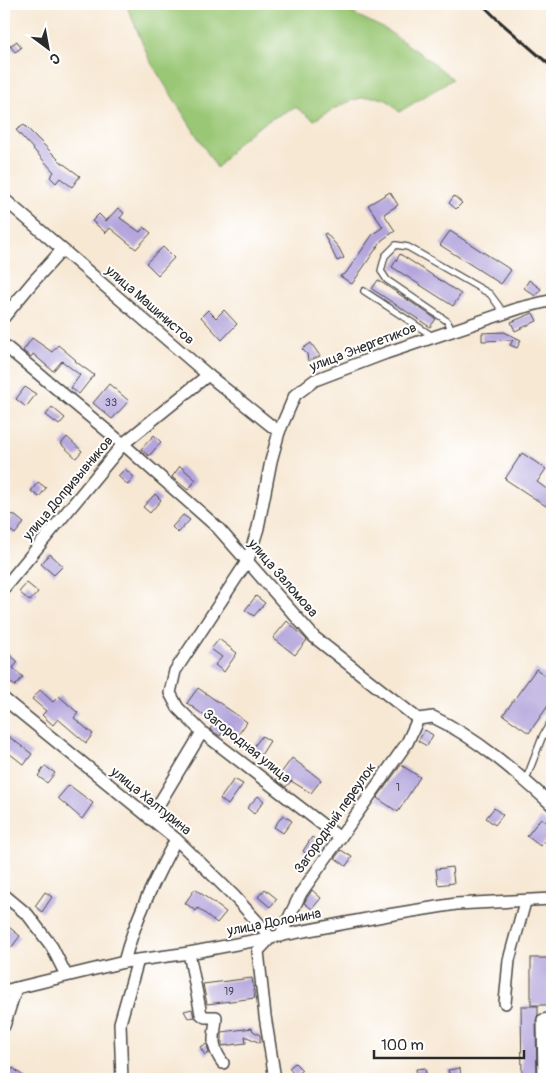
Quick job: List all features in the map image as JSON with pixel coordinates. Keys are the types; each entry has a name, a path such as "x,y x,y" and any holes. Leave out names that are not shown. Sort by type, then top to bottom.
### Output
{"street":[{"name":"улица Машинистов","path":"4,199 208,375 279,432"},
{"path":"4,317 62,250"},
{"name":"улица Энергетиков","path":"248,560 258,528 271,461 279,432 295,395 315,380 386,352 520,308 549,300 552,301"},
{"name":"улица Заломова","path":"4,345 123,444 218,528 314,637 418,719"},
{"name":"улица Допризывников","path":"4,588 123,444 208,375"},
{"name":"Загородная улица","path":"248,560 175,670 170,693 178,708 202,732 340,838"},
{"name":"улица Халтурина","path":"4,699 176,839 234,896 263,928 275,937"},
{"path":"418,719 433,717 474,741 552,805"},
{"name":"Загородный переулок","path":"275,1079 265,1016 258,951 275,937 301,893 407,744 418,719"},
{"path":"150,819 202,732"},
{"path":"124,962 130,938 176,839"},
{"path":"4,895 28,915 52,947 66,975"},
{"name":"улица Долонина","path":"4,991 124,962 189,953 388,915 456,904 525,902 552,899"},
{"path":"505,1003 509,960 525,902"},
{"path":"189,953 201,1014 205,1017 216,1017 213,1042 218,1056 224,1063"},
{"path":"122,1079 120,1023 138,960"},
{"path":"4,1026 16,988"},
{"path":"544,1079 544,1020 552,1018"}],"lane":[{"path":"452,330 447,321 387,280 381,271 385,256 396,245 408,247 490,294 504,313"},
{"path":"364,291 434,337"},
{"path":"525,782 543,735 552,720"}],"green space":[{"path":"126,4 334,4 385,29 453,79 399,112 388,101 369,97 349,102 314,120 295,107 271,119 248,134 235,146 217,168 150,61"}],"building":[{"path":"17,41 21,48 15,52 10,46"},
{"path":"24,125 61,162 80,176 72,187 60,178 56,183 50,177 54,172 16,130"},
{"path":"390,192 398,205 384,214 395,231 382,240 352,284 340,276 346,273 373,234 383,227 368,205"},
{"path":"454,196 462,203 456,209 449,203"},
{"path":"118,208 124,213 120,218 140,232 144,227 151,233 136,249 110,228 106,233 92,221 99,214 106,221"},
{"path":"450,231 511,270 501,284 440,245"},
{"path":"326,233 339,248 344,258 337,261 324,234"},
{"path":"163,247 174,258 158,275 146,263"},
{"path":"400,254 461,294 453,306 392,267"},
{"path":"378,280 436,319 430,327 372,289"},
{"path":"529,280 541,289 535,296 524,288"},
{"path":"208,310 216,318 224,310 237,324 222,340 201,317"},
{"path":"533,313 537,321 515,331 511,322"},
{"path":"504,332 521,340 517,348 510,345 513,340 482,341 482,333"},
{"path":"32,338 52,352 58,345 94,375 79,394 71,388 80,375 62,361 53,371 33,354 31,357 23,351"},
{"path":"311,343 320,356 308,361 307,354 302,349"},
{"path":"109,384 129,401 112,419 93,403"},
{"path":"25,387 36,394 26,407 16,399"},
{"path":"52,407 65,418 59,425 46,415"},
{"path":"154,435 161,442 149,456 141,449"},
{"path":"67,437 82,451 76,458 61,444"},
{"path":"522,453 546,469 537,482 552,493 552,510 505,479"},
{"path":"180,466 196,480 188,490 172,477"},
{"path":"125,469 134,477 128,485 118,476"},
{"path":"38,482 46,488 39,497 31,491"},
{"path":"155,494 161,500 150,513 143,507"},
{"path":"13,514 24,523 15,534 4,526"},
{"path":"183,515 190,520 178,533 172,527"},
{"path":"50,554 63,566 54,575 41,564"},
{"path":"27,583 38,592 30,601 19,592"},
{"path":"256,596 265,603 254,616 245,610"},
{"path":"287,621 307,640 295,655 273,638"},
{"path":"219,639 237,653 224,672 215,665 222,657 211,649"},
{"path":"8,653 18,662 13,668 23,677 15,686 4,678 4,659"},
{"path":"536,669 552,680 552,700 529,733 503,715"},
{"path":"198,688 247,722 236,738 225,730 220,736 211,730 214,723 187,703"},
{"path":"40,690 53,702 59,696 78,713 74,718 93,734 86,743 58,719 53,725 42,715 46,711 32,699"},
{"path":"425,730 433,735 427,746 418,741"},
{"path":"4,733 32,754 24,765 4,749"},
{"path":"262,736 270,741 261,755 252,749"},
{"path":"292,758 321,780 311,793 291,781 286,787 276,780"},
{"path":"401,765 420,777 398,812 377,798"},
{"path":"45,766 55,773 47,783 38,776"},
{"path":"234,779 243,784 228,805 220,799"},
{"path":"69,785 93,803 82,819 58,798"},
{"path":"258,796 264,801 254,814 247,808"},
{"path":"494,808 503,815 495,825 486,818"},
{"path":"283,815 292,821 283,833 274,827"},
{"path":"541,818 552,826 552,847 544,841 540,846 527,836"},
{"path":"312,837 319,842 309,856 303,851"},
{"path":"341,850 352,857 346,866 335,858"},
{"path":"452,867 454,883 438,885 436,869"},
{"path":"195,889 226,912 217,923 198,908 196,911 185,903"},
{"path":"265,889 277,899 270,907 258,897"},
{"path":"312,890 321,898 312,909 304,903"},
{"path":"45,892 52,897 42,912 35,906"},
{"path":"4,923 20,936 11,948 4,942"},
{"path":"531,958 552,958 552,1005 531,1005"},
{"path":"252,978 255,998 207,1004 203,984"},
{"path":"521,1006 538,1006 536,1020 537,1079 522,1079"},
{"path":"192,1009 194,1017 188,1018 184,1011"},
{"path":"252,1028 253,1031 260,1035 260,1043 245,1036 246,1043 222,1046 222,1032"},
{"path":"207,1044 209,1053 205,1055 200,1047"},
{"path":"295,1063 302,1070 295,1076 289,1068"},
{"path":"13,1068 27,1079 5,1079"},
{"path":"425,1068 427,1079 417,1079 416,1069"},
{"path":"460,1068 461,1079 450,1079 448,1070"}],"railway":[{"path":"482,4 552,67"}]}
